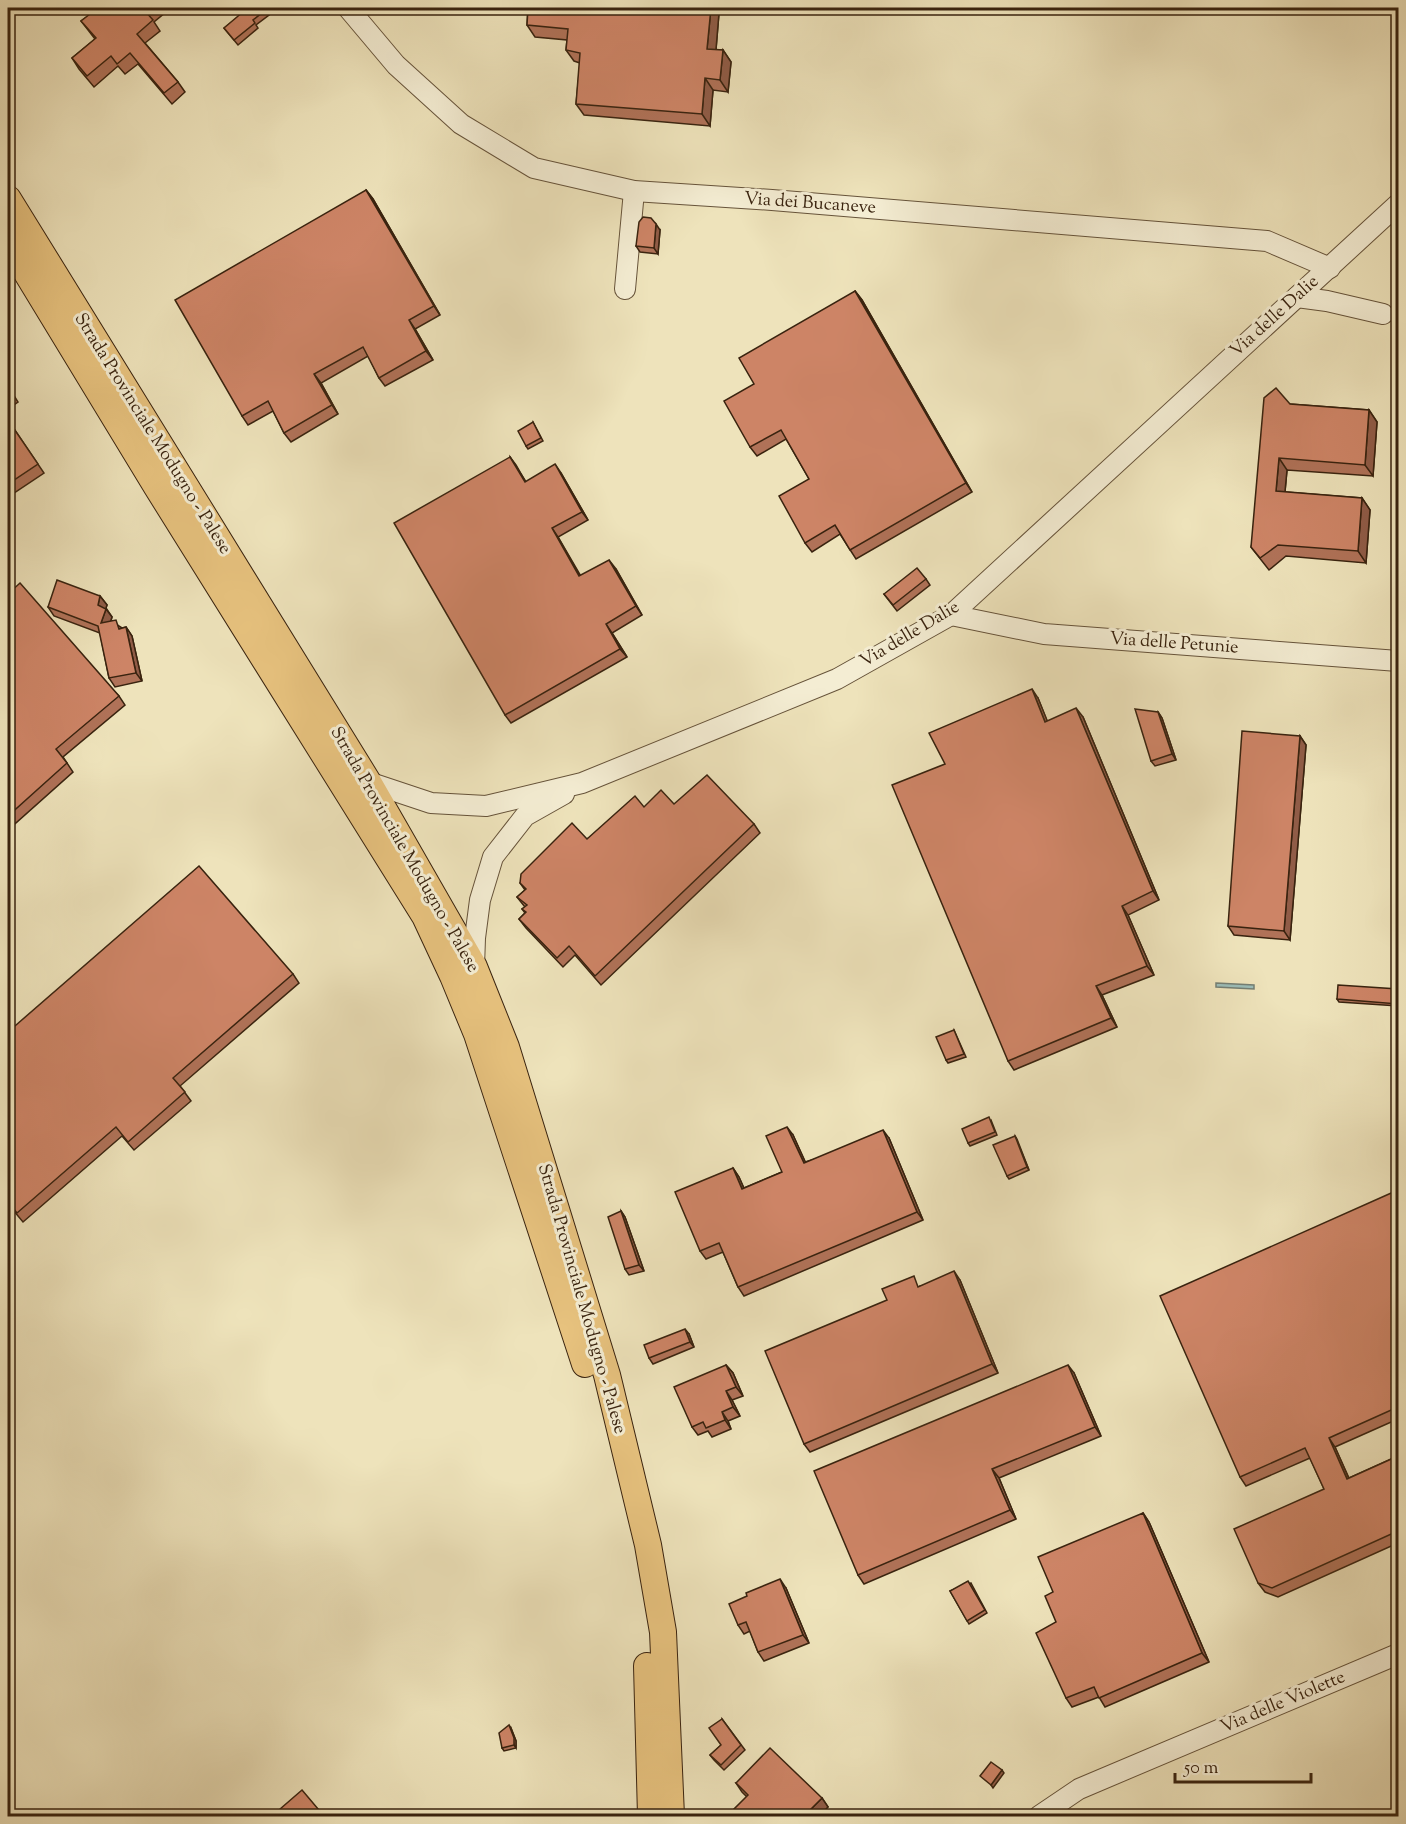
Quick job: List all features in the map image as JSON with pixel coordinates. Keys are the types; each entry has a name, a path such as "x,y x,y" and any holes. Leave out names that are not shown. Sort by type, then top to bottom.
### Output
{"main road":[{"name":"Strada Provinciale Modugno - Palese","path":"8,199 368,782 474,967 506,1047 607,1375 648,1545 663,1632 670,1816"},
{"name":"Strada Provinciale Modugno - Palese","path":"8,242 157,487 425,916 477,1034 591,1380 632,1548 647,1634 651,1816"}],"street":[{"name":"Via dei Bucaneve","path":"348,8 396,65 461,124 534,168 634,191 784,201 1267,241 1330,268"},
{"path":"625,289 634,191"},
{"name":"Via delle Dalie","path":"368,782 431,803 486,806 582,783 837,679 951,615 1398,204"},
{"path":"1297,297 1327,301 1383,315"},
{"name":"Via delle Petunie","path":"951,615 1044,634 1398,661"},
{"path":"474,967 480,900 493,857 525,816 582,783"},
{"name":"Via delle Violette","path":"1039,1816 1079,1789 1398,1654"}],"water":[{"path":"1216,983 1254,985 1254,989 1216,987"}],"building":[{"path":"84,8 151,8 146,12 153,20 137,34 178,82 164,93 130,53 117,64 111,56 87,76 72,58 96,38 81,21 90,14"},
{"path":"241,8 268,8 253,20 255,23 234,40 224,28 244,11"},
{"path":"528,8 711,8 707,49 723,50 720,80 705,78 702,114 576,104 580,53 566,50 568,29 527,25"},
{"path":"366,190 434,306 409,320 426,351 379,378 363,347 314,374 332,405 284,433 268,401 242,416 175,300"},
{"path":"643,217 651,218 656,224 654,248 636,246 639,222"},
{"path":"855,291 966,483 850,550 835,525 805,543 779,496 809,479 781,430 750,447 724,401 754,384 739,358"},
{"path":"1276,388 1290,404 1369,410 1365,465 1279,458 1276,491 1362,498 1358,551 1278,545 1260,558 1251,547 1264,398"},
{"path":"8,420 38,464 8,484"},
{"path":"533,422 541,438 526,446 518,431"},
{"path":"510,457 525,482 555,464 582,512 552,528 579,576 609,560 636,606 606,624 620,649 505,715 394,523"},
{"path":"917,568 926,579 893,605 884,594"},
{"path":"57,580 100,596 98,605 106,609 101,623 116,620 119,629 126,627 136,673 109,678 98,626 48,607"},
{"path":"20,583 119,696 56,749 67,763 8,816 8,594"},
{"path":"1032,689 1045,722 1076,708 1153,891 1122,906 1147,966 1096,986 1111,1018 1008,1061 892,785 945,764 929,733"},
{"path":"1135,709 1158,712 1172,754 1151,761"},
{"path":"1242,731 1300,736 1284,931 1228,926"},
{"path":"707,775 754,824 595,976 569,946 557,958 519,919 526,912 522,909 527,905 517,897 526,889 520,883 521,874 572,823 587,839 635,796 644,807 661,790 674,804"},
{"path":"199,866 293,974 173,1078 185,1092 128,1142 116,1127 17,1213 8,1202 8,1032"},
{"path":"1338,985 1398,989 1398,1004 1337,999"},
{"path":"954,1030 964,1054 946,1060 936,1037"},
{"path":"989,1117 995,1132 968,1143 962,1129"},
{"path":"787,1127 804,1163 883,1130 917,1212 738,1287 719,1243 700,1251 675,1192 733,1168 742,1189 782,1172 766,1136"},
{"path":"1015,1136 1027,1167 1007,1176 993,1145"},
{"path":"1398,1190 1398,1407 1329,1438 1347,1479 1398,1456 1398,1531 1272,1588 1258,1583 1234,1529 1324,1489 1305,1448 1240,1477 1160,1296"},
{"path":"621,1211 639,1265 625,1269 608,1217"},
{"path":"954,1271 992,1364 804,1444 765,1351 887,1300 882,1289 914,1276 918,1287"},
{"path":"685,1329 690,1342 649,1358 644,1345"},
{"path":"726,1365 736,1387 726,1391 733,1407 722,1412 725,1420 706,1428 703,1422 692,1427 674,1387"},
{"path":"1068,1365 1095,1427 992,1469 1010,1510 858,1575 814,1471"},
{"path":"1143,1513 1202,1653 1099,1698 1094,1687 1066,1698 1036,1633 1056,1622 1045,1596 1053,1592 1038,1557"},
{"path":"780,1579 803,1635 758,1652 746,1622 738,1625 729,1604 747,1596 746,1593"},
{"path":"968,1581 985,1610 967,1621 950,1591"},
{"path":"722,1719 741,1745 721,1765 710,1755 721,1745 709,1728"},
{"path":"509,1725 514,1745 502,1748 499,1733"},
{"path":"770,1748 822,1798 804,1816 727,1816 748,1795 736,1783"},
{"path":"991,1762 1002,1770 991,1785 980,1776"},
{"path":"302,1790 324,1816 272,1816"}]}
